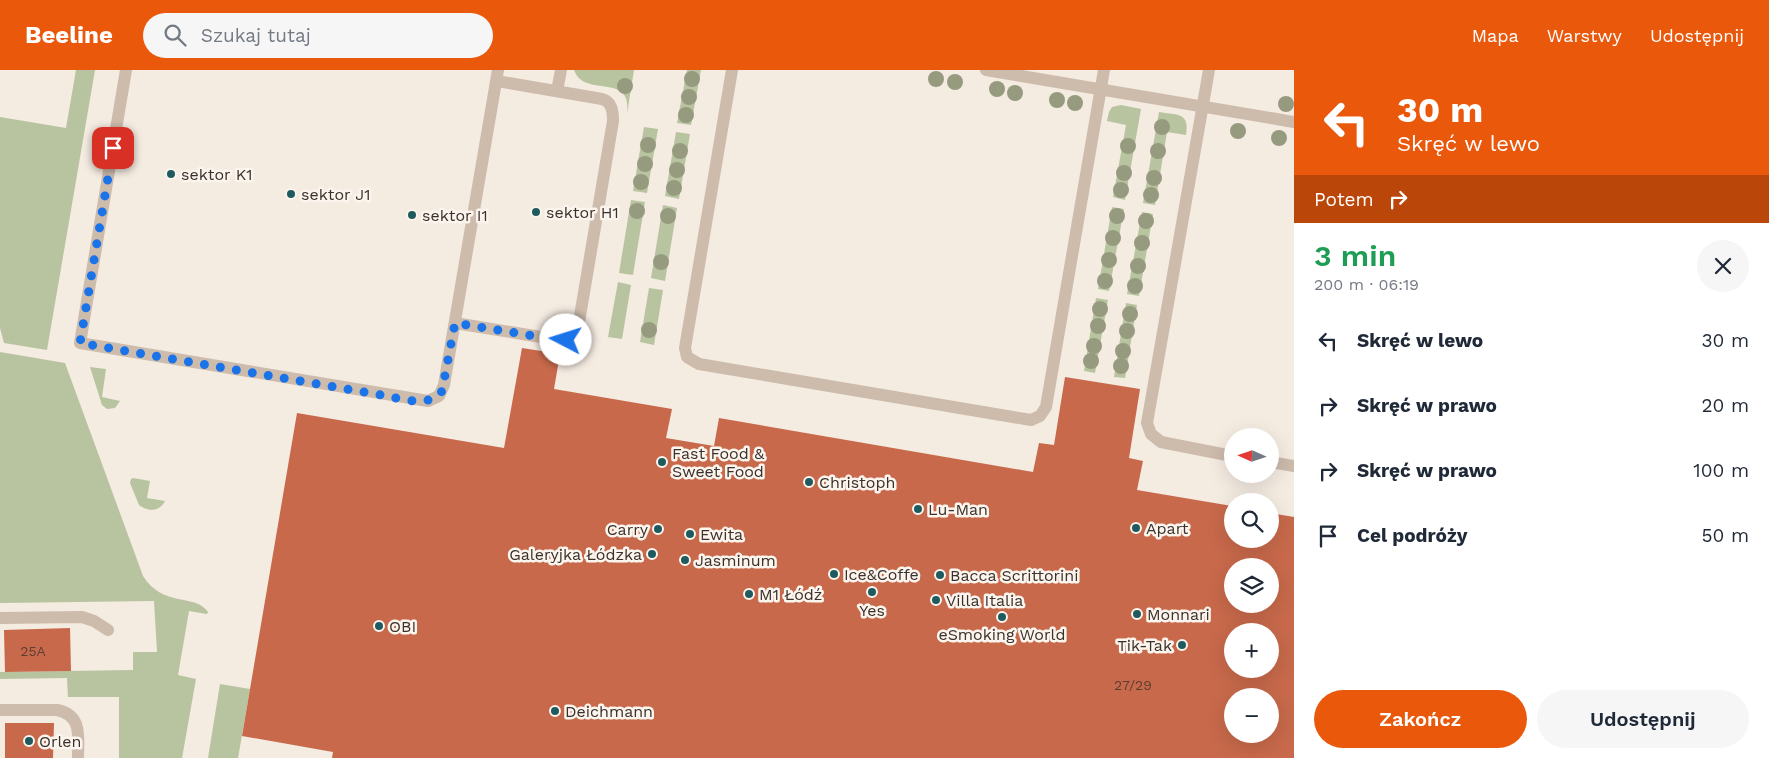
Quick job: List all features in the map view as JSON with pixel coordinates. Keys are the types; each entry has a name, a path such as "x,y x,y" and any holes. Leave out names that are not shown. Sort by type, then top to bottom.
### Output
{"lane":[{"path":"126,70 80,343 381,395 428,401 439,396 442,391 497,75 557,91 607,100 613,115 577,328 570,337 559,340 455,323"},
{"path":"557,91 561,70"},
{"path":"732,70 686,348 688,357 699,364 1026,420 1036,419 1046,407 1104,70"},
{"path":"986,70 1294,122"},
{"path":"1209,70 1149,409 1148,427 1151,434 1161,442 1224,454"},
{"path":"1279,464 1294,466"},
{"path":"0,618 82,617 94,621 108,630"},
{"path":"0,710 64,711 76,722 78,730 78,758"}],"green space":[{"path":"76,70 95,70 47,350 4,343 0,328 0,117 66,128"},
{"path":"574,70 634,70 627,114 627,101 623,93 616,89 587,83 579,78"},
{"path":"687,70 701,70 691,125 677,123"},
{"path":"1121,105 1141,109 1125,200 1113,197 1126,125 1107,121 1112,107"},
{"path":"1159,112 1181,116 1186,122 1187,128 1186,135 1167,132 1155,205 1143,203"},
{"path":"644,127 658,129 647,193 633,191"},
{"path":"676,132 690,134 679,199 665,196"},
{"path":"631,200 645,202 633,275 619,273"},
{"path":"663,205 677,208 665,281 651,278"},
{"path":"1112,207 1124,209 1109,291 1098,289"},
{"path":"1142,212 1153,214 1139,296 1127,294"},
{"path":"618,282 631,285 622,339 608,337"},
{"path":"649,288 663,290 654,345 640,342"},
{"path":"1096,298 1108,300 1095,373 1084,371"},
{"path":"1126,303 1137,305 1125,378 1114,377"},
{"path":"0,352 65,363 143,576 151,586 160,592 195,603 202,606 208,612 207,614 189,611 178,675 196,679 182,758 119,758 119,697 68,697 67,678 0,679 0,672 133,670 133,652 157,652 154,601 0,603"},
{"path":"90,367 106,369 102,397 120,401 115,408 107,409 102,405"},
{"path":"133,478 150,481 147,498 165,501 163,505 157,509 150,510 139,505 130,483"},
{"path":"220,684 250,689 238,758 208,758"}],"building":[{"name":"M1 Łódź","path":"522,348 560,354 554,389 672,409 666,438 714,446 719,418 1033,472 1039,443 1054,445 1065,377 1140,389 1129,458 1143,461 1137,490 1224,505 1224,548 1279,548 1279,514 1294,517 1294,758 332,758 333,752 242,736 297,413 504,448"},
{"path":"70,628 71,671 5,672 4,630"},
{"name":"Orlen","path":"5,723 54,723 53,758 5,758"}],"place":[{"name":"sektor K1","path":"171,174"},
{"name":"sektor J1","path":"291,194"},
{"name":"sektor H1","path":"536,212"},
{"name":"sektor I1","path":"412,215"},
{"name":"Fast Food & Sweet Food","path":"662,462"},
{"name":"Christoph","path":"809,482"},
{"name":"Lu-Man","path":"918,509"},
{"name":"Apart","path":"1136,528"},
{"name":"Carry","path":"658,529"},
{"name":"Ewita","path":"690,534"},
{"name":"Galeryjka Łódzka","path":"652,554"},
{"name":"Jasminum","path":"685,560"},
{"name":"Ice&Coffe","path":"834,574"},
{"name":"Bacca Scrittorini","path":"940,575"},
{"name":"Yes","path":"872,592"},
{"name":"M1 Łódź","path":"749,594"},
{"name":"Villa Italia","path":"936,600"},
{"name":"Monnari","path":"1137,614"},
{"name":"eSmoking World","path":"1002,617"},
{"name":"OBI","path":"379,626"},
{"name":"Tik-Tak","path":"1182,645"},
{"name":"Deichmann","path":"555,711"},
{"name":"Orlen","path":"29,741"}],"route":[{"path":"113,148 80,343 381,395 428,401 439,396 442,391 455,323 566,340"}]}
